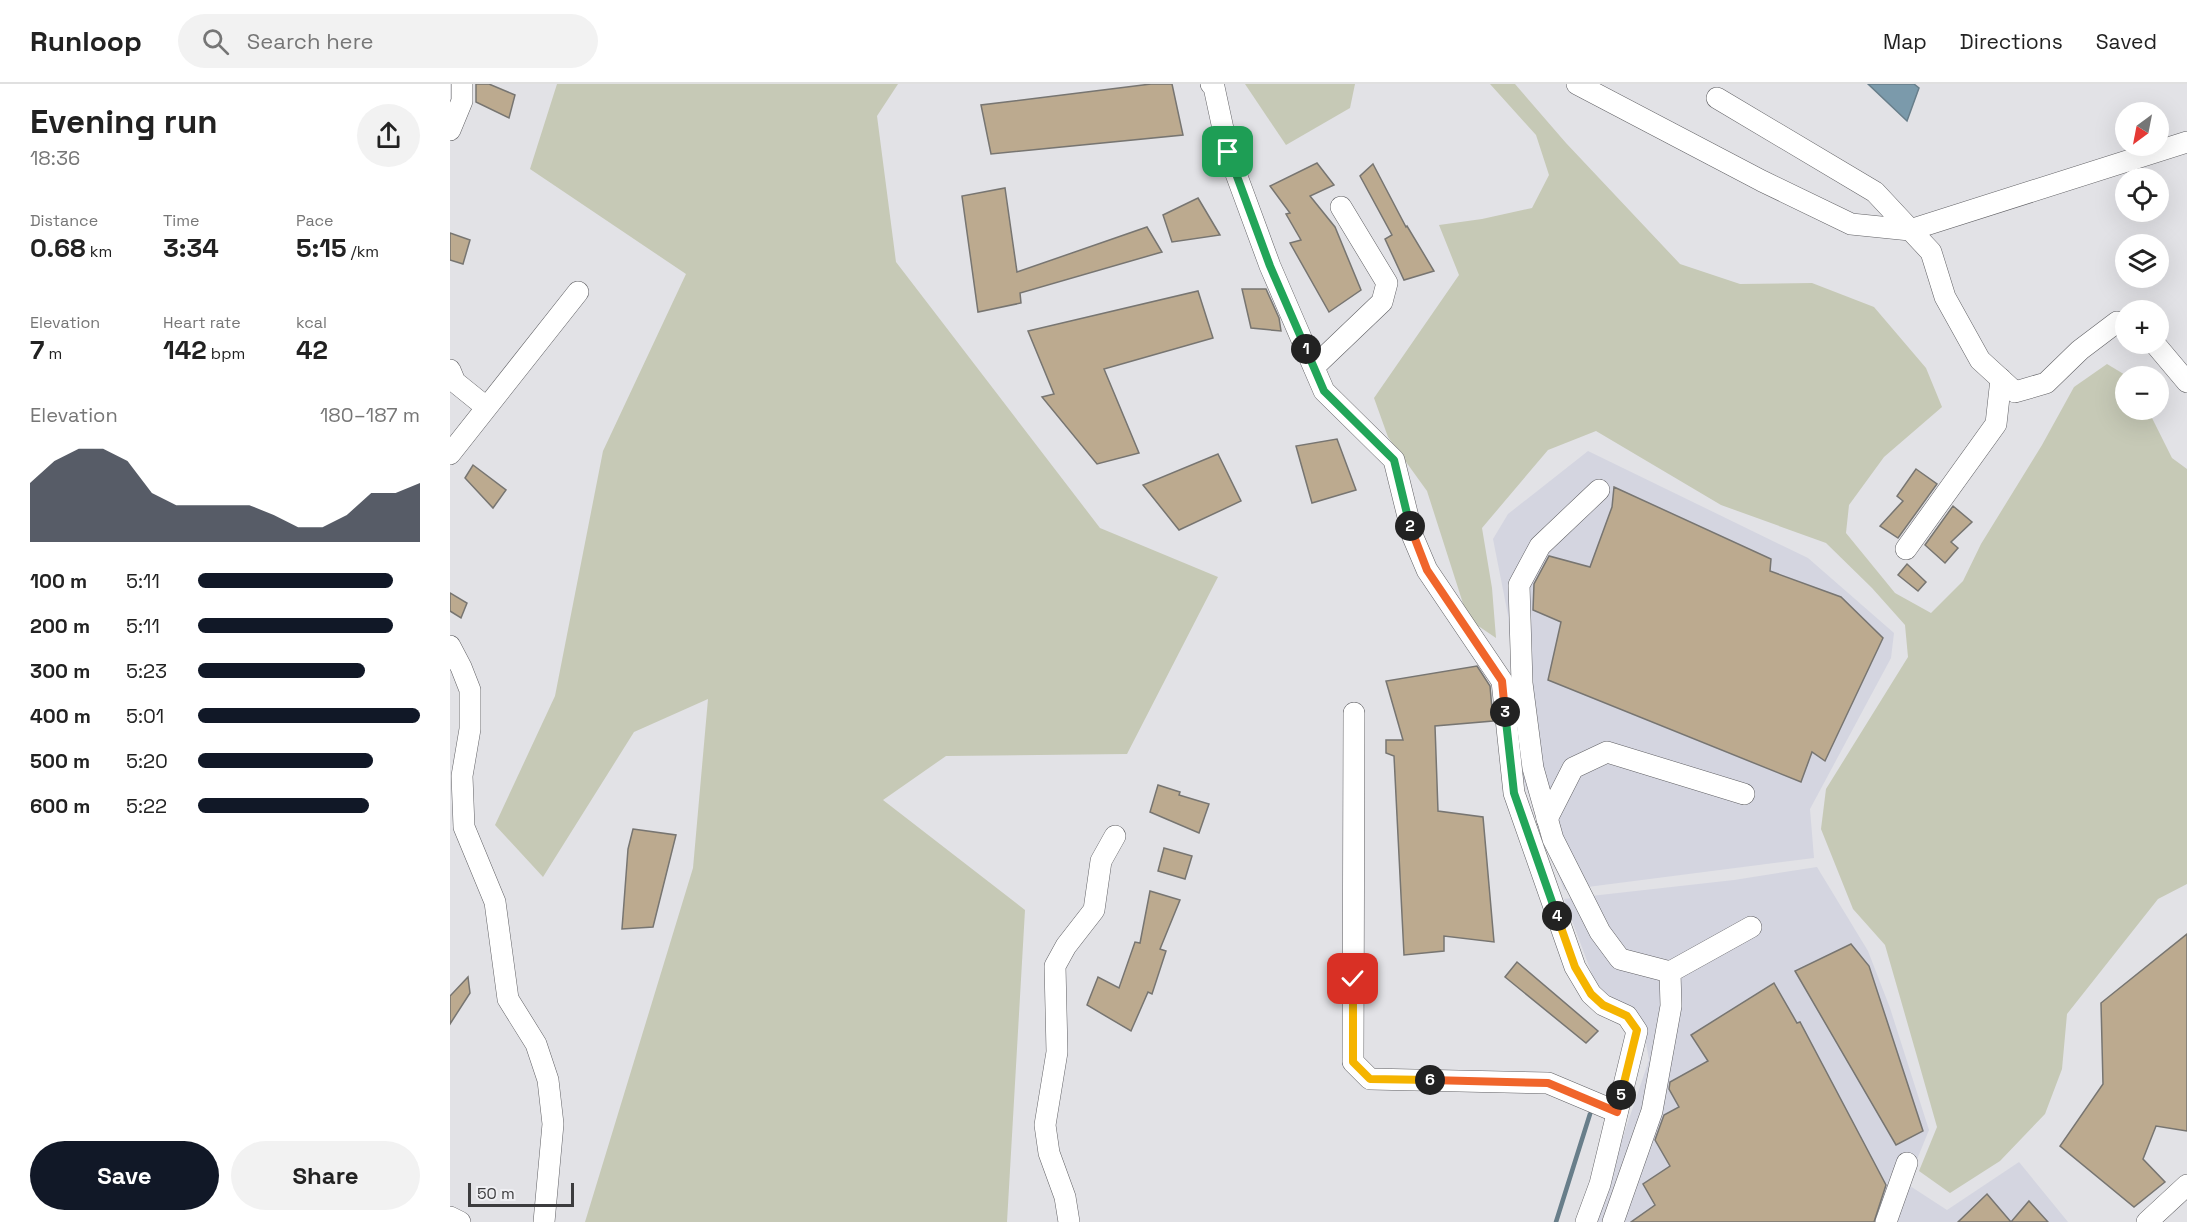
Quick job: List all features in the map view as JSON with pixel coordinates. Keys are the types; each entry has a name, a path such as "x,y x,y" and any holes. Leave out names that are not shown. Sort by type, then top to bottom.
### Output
{"street":[{"path":"450,130 462,101 462,84"},
{"path":"1211,84 1214,87 1232,163 1270,266 1324,391 1394,460 1413,537 1427,570 1502,681 1514,793 1575,967 1591,994 1603,1005 1627,1016 1637,1030 1600,1184 1586,1222"},
{"path":"1577,84 1762,181 1851,224 1910,230 2187,142"},
{"path":"1717,98 1875,192 1931,252 1945,297 1980,360 2015,392 2046,383 2080,350 2115,324"},
{"path":"1314,367 1382,302 1387,283 1341,207"},
{"path":"450,454 578,292"},
{"path":"2163,354 2187,382"},
{"path":"450,370 455,382 486,407"},
{"path":"1906,549 1996,424 2001,379"},
{"path":"1599,490 1540,546 1519,585 1524,694 1533,768 1553,839 1600,932 1620,959 1670,972 1751,927"},
{"path":"450,646 470,690 470,729 462,776 464,827 495,902 508,999 536,1044 548,1080 553,1124 544,1222"},
{"path":"1354,713 1353,1062 1370,1079 1548,1083 1617,1112"},
{"path":"1547,819 1574,768 1607,752 1744,794"},
{"path":"1069,1222 1065,1197 1049,1153 1045,1125 1057,1052 1054,966 1066,946 1094,910 1101,861 1115,836"},
{"path":"1613,1222 1652,1111 1671,1006 1670,972"},
{"path":"1886,1222 1907,1163"},
{"path":"2147,1222 2187,1185"},
{"path":"450,1217 460,1222"}],"shaded area":[{"path":"1588,451 1808,558 1894,633 1891,658 1810,809 1814,858 1564,890 1515,757 1515,702 1508,615 1493,539 1508,514"},
{"path":"1817,867 1868,951 1890,1008 1929,1130 1907,1184 1947,1210 2019,1162 2068,1222 1594,1222 1649,1060 1642,1021 1596,985 1564,899 1734,880"}],"green space":[{"path":"557,84 898,84 877,116 896,262 1100,528 1218,577 1127,754 946,756 883,800 1025,910 1007,1222 585,1222 693,868 708,699 634,732 543,877 495,825 555,696 603,451 686,274 530,169"},
{"path":"1245,84 1355,84 1350,108 1286,145"},
{"path":"1490,84 1515,84 1566,143 1680,264 1740,284 1812,283 1874,307 1926,368 1942,407 1884,457 1849,505 1846,533 1895,593 1931,613 1963,581 1981,544 2042,445 2074,387 2107,364 2115,369 2115,420 2153,420 2172,458 2187,469 2187,884 2158,899 2067,1014 2062,1069 2045,1114 2000,1161 1950,1193 1919,1171 1937,1127 1916,1053 1885,945 1853,909 1821,829 1826,789 1908,657 1905,625 1872,588 1826,543 1721,505 1596,431 1548,450 1482,528 1492,588 1496,638 1468,619 1427,491 1388,437 1374,398 1459,275 1439,225 1482,219 1532,208 1549,175 1536,135"}],"water":[{"path":"1868,84 1914,84 1919,88 1907,121"}],"building":[{"path":"476,84 489,84 515,95 509,118 476,102"},
{"path":"1151,84 1172,84 1183,135 991,154 981,105"},
{"path":"1317,163 1334,185 1310,196 1335,227 1361,290 1329,312 1290,243 1301,240 1286,214 1290,213 1270,186"},
{"path":"1373,164 1406,227 1434,271 1404,280 1385,239 1392,235 1360,176"},
{"path":"1005,188 1017,272 1147,227 1162,252 1020,293 1021,303 978,312 962,196"},
{"path":"1198,198 1220,235 1172,242 1163,215"},
{"path":"450,233 470,240 463,264 450,260"},
{"path":"1242,289 1266,289 1279,318 1281,331 1251,328"},
{"path":"1198,291 1213,338 1104,369 1139,453 1097,464 1042,397 1054,394 1028,331"},
{"path":"1337,439 1356,490 1312,503 1296,446"},
{"path":"1218,454 1241,501 1179,530 1143,485"},
{"path":"473,465 506,490 493,508 465,478"},
{"path":"1916,469 1937,484 1898,538 1880,526 1903,501 1897,496"},
{"path":"1614,487 1771,559 1770,571 1841,597 1883,638 1825,761 1812,752 1801,782 1548,680 1561,622 1533,610 1534,584 1549,556 1590,567 1612,507"},
{"path":"1953,506 1972,522 1951,542 1958,548 1945,563 1925,545"},
{"path":"1907,564 1926,582 1918,591 1898,575"},
{"path":"450,593 467,603 461,618 450,611"},
{"path":"1477,666 1490,686 1493,721 1435,726 1438,811 1483,817 1494,942 1444,936 1444,951 1404,955 1394,756 1386,753 1386,740 1403,740 1386,681"},
{"path":"1158,785 1180,792 1179,795 1209,804 1199,833 1150,812"},
{"path":"633,829 676,835 653,927 622,929 628,849"},
{"path":"1164,848 1192,856 1185,879 1158,871"},
{"path":"1150,891 1180,900 1160,949 1166,951 1152,994 1148,992 1131,1031 1087,1005 1098,977 1119,988 1135,942 1140,943"},
{"path":"2187,934 2187,1131 2156,1126 2143,1159 2165,1182 2134,1207 2060,1146 2103,1084 2101,1003"},
{"path":"1851,944 1869,966 1923,1131 1896,1145 1795,971"},
{"path":"1517,962 1598,1031 1586,1043 1505,977"},
{"path":"468,977 470,993 450,1024 450,996"},
{"path":"1774,983 1797,1023 1800,1022 1886,1185 1874,1222 1631,1222 1655,1205 1643,1184 1670,1166 1655,1140 1664,1115 1679,1107 1669,1089 1670,1082 1708,1061 1691,1035"},
{"path":"1987,1194 2011,1222 1958,1222"},
{"path":"2029,1201 2048,1222 2011,1222"}],"waterway":[{"path":"1556,1222 1590,1114"}],"route":[{"path":"1228,152 1270,266 1324,391 1394,460 1413,537 1427,570 1502,681 1514,793 1575,967 1591,994 1603,1005 1627,1016 1637,1030 1617,1112 1548,1083 1370,1079 1353,1062 1353,979"}]}
